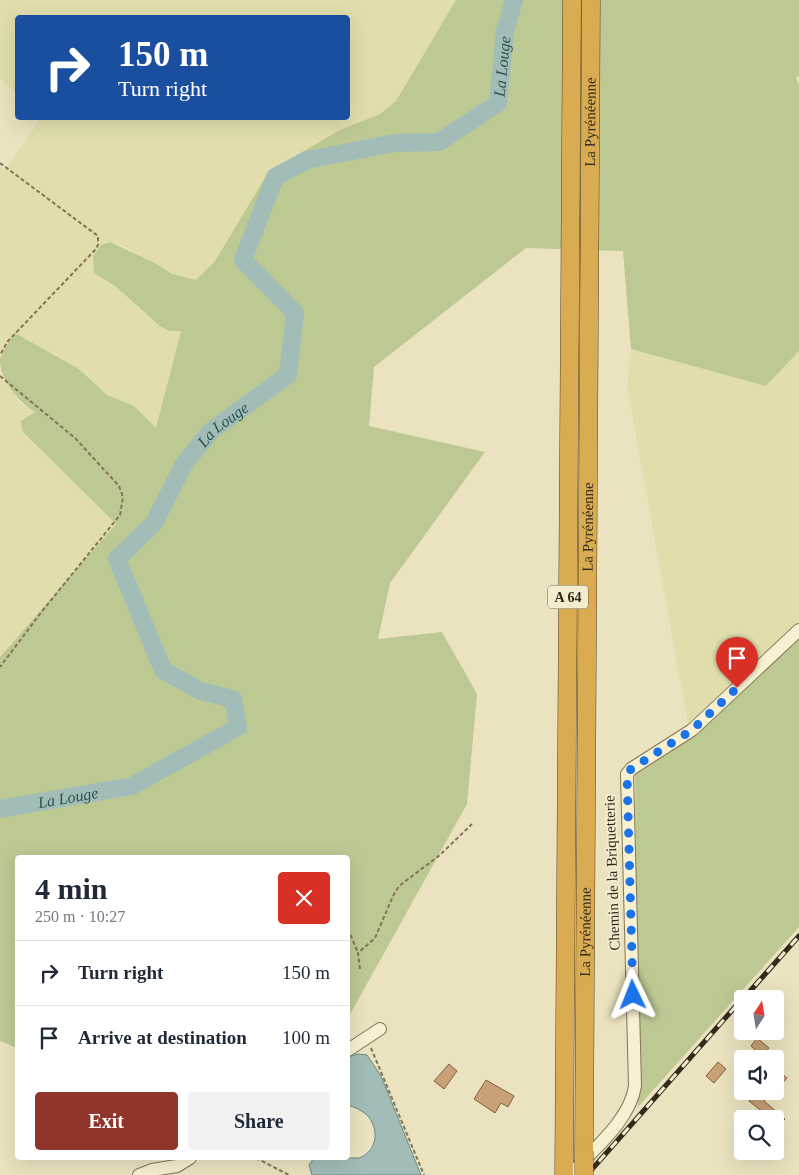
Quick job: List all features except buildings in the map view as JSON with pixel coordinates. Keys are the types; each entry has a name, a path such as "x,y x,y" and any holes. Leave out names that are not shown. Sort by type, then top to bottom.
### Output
{"highway":[{"name":"La Pyrénéenne","path":"566,1174 572,0"},
{"name":"La Pyrénéenne","path":"584,1175 591,0"}],"street":[{"name":"Chemin de la Briquetterie","path":"566,1174 621,1116 632,1100 635,1086 627,774 631,769 692,730 799,630"},
{"path":"350,1049 380,1029"},
{"path":"139,1175 152,1170 177,1166 187,1160"}],"path":[{"path":"0,163 98,236 95,250 8,341 0,355"},
{"path":"0,376 74,438 119,486 123,497 120,515 0,666"},
{"path":"358,953 375,938 393,896 400,886 440,855 472,824"},
{"path":"350,934 358,953 360,969"},
{"path":"366,1038 424,1175"},
{"path":"260,1160 289,1175"}],"shaded area":[{"path":"0,0 456,0 396,101 380,114 340,130 269,171 215,261 196,281 172,274 123,246 110,242 101,245 93,256 94,273 115,286 144,313 170,331 181,331 156,429 134,406 107,395 79,369 15,333 0,359 0,167 5,170 40,120 350,120 350,15 15,15 15,92 0,79"},
{"path":"631,349 766,386 799,351 799,638 690,735 627,386"},
{"path":"0,374 20,403 36,412 22,431 116,524 0,657"}],"green space":[{"path":"456,0 799,0 799,76 796,78 799,85 799,351 766,386 631,349 623,251 526,248 374,367 369,426 485,452 390,583 378,639 442,632 477,694 467,804 350,1014 350,855 15,855 15,1047 0,1041 0,657 116,524 22,431 21,421 35,412 17,397 7,383 1,368 1,357 15,333 79,369 107,395 134,406 156,428 181,331 170,331 161,327 115,286 94,273 93,256 101,245 110,242 155,263 172,274 196,280 215,261 269,171 340,130 380,114 396,101"},
{"path":"799,638 799,927 743,990 734,990 734,1000 638,1107 635,772"}],"water":[{"path":"358,1054 367,1055 381,1076 421,1175 312,1175 309,1165 313,1160 350,1160 350,1158 359,1158 370,1150 375,1139 373,1126 366,1114 350,1106 350,1056"}],"waterway":[{"name":"La Louge","path":"0,809 132,786 238,727 233,699 200,691 163,670 117,559 154,523 184,464 212,430 288,375 295,313 243,260 275,177 307,160 394,143 439,142 498,103 505,31 514,0"}],"railway":[{"path":"751,990 799,936"},
{"path":"587,1175 734,1008"}],"route":[{"path":"633,995 625,779 631,769 692,730 720,706 737,688"}]}
